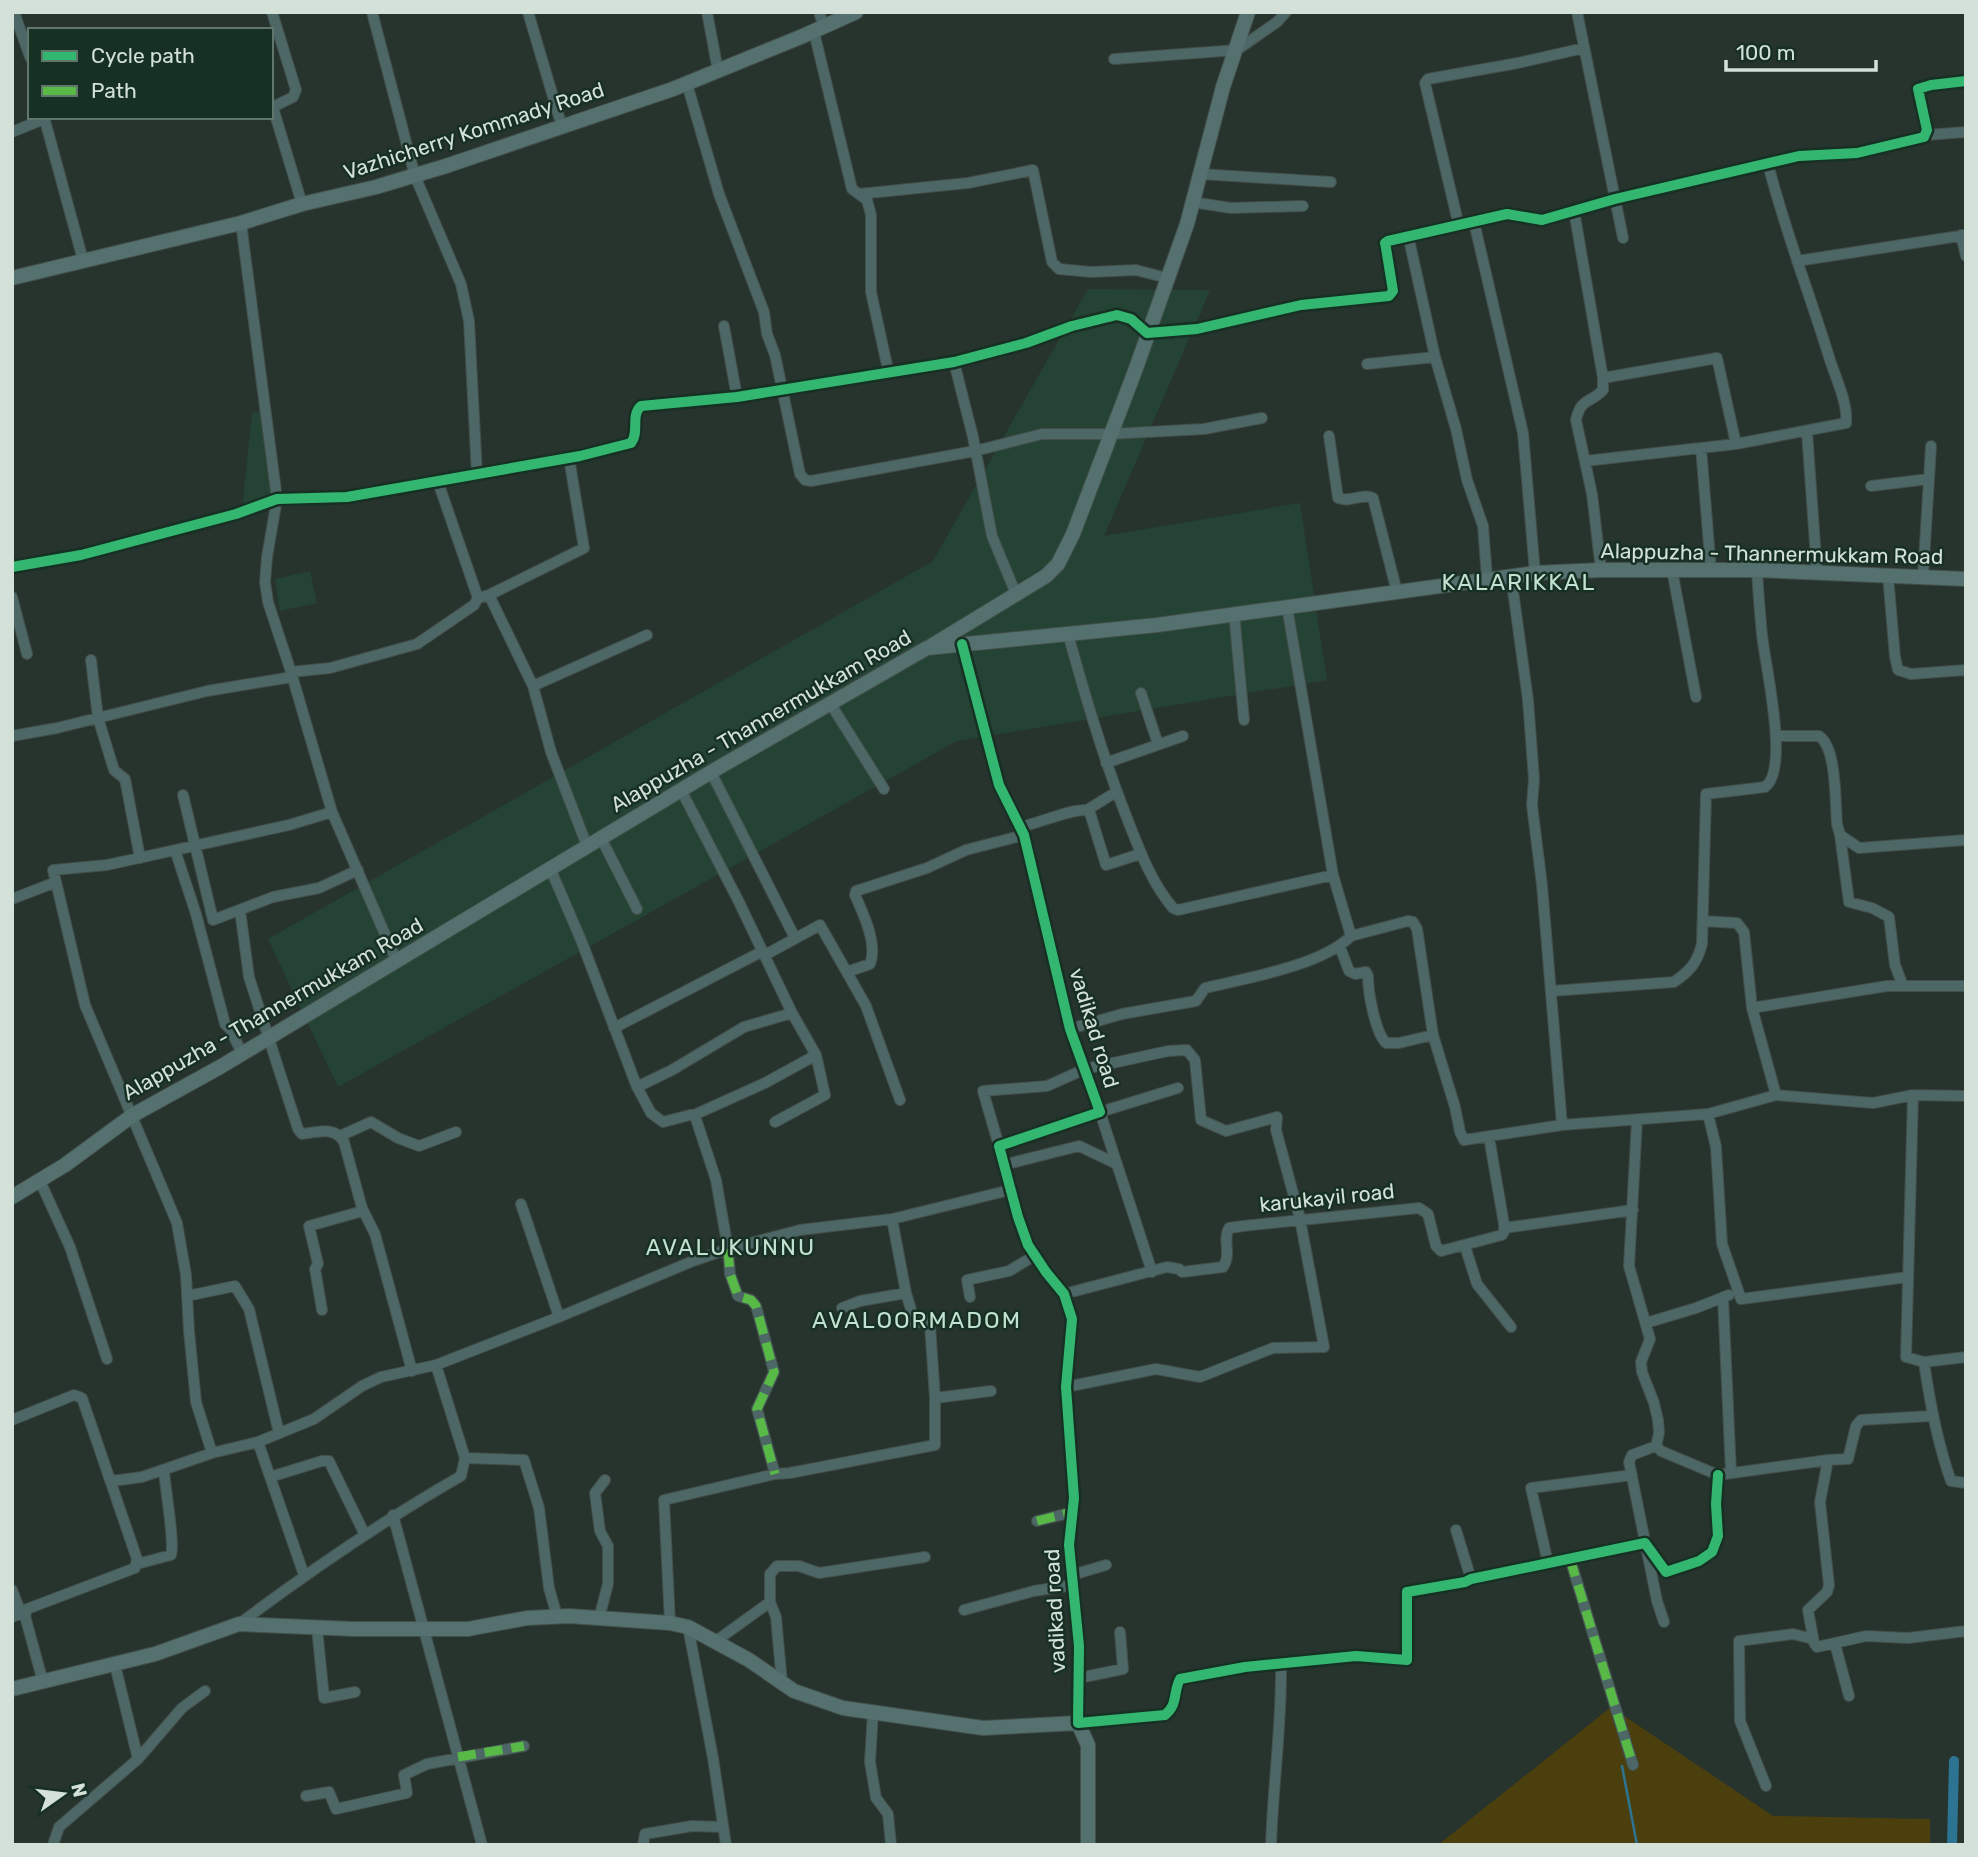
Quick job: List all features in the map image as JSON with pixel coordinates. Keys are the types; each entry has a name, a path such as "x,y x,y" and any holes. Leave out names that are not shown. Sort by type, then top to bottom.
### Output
{"main road":[{"name":"Vazhicherry Kommady Road","path":"12,278 241,223 302,204 415,176 687,84 856,12"},
{"path":"927,648 1046,576 1058,564 1081,516 1167,278 1248,12"},
{"name":"Alappuzha - Thannermukkam Road","path":"12,1197 65,1165 132,1115 242,1054 710,772 927,648 1157,625 1234,612 1535,573 1601,570 1756,570 1966,579"},
{"path":"12,1689 155,1654 239,1624 317,1628 468,1629 527,1618 557,1616 670,1623 688,1627 749,1660 794,1691 819,1701 983,1728 1078,1723 1088,1745 1088,1845"}],"street":[{"path":"14,12 28,51"},
{"path":"272,12 296,90 293,97 273,108 302,204"},
{"path":"372,12 415,176 461,284 469,321 477,475"},
{"path":"528,12 562,127"},
{"path":"706,12 718,71"},
{"path":"819,12 819,29 842,154 852,189 867,200 872,215 871,292 889,374"},
{"path":"1114,59 1237,50 1277,22 1286,12"},
{"path":"1577,12 1623,238"},
{"path":"1460,226 1425,83 1428,79 1584,48"},
{"path":"1926,135 1918,89 1966,81"},
{"path":"687,84 719,194 764,312 800,474 805,480 975,450 1042,434 1110,434 1203,429 1262,418"},
{"path":"12,132 42,119"},
{"path":"44,119 83,260"},
{"path":"12,567 94,552 236,514 277,499 346,497 569,458 631,443 635,439 635,413 641,406 783,391 954,362 1026,344 1072,326 1116,315 1131,319 1147,333 1197,329 1301,305 1389,296 1393,291 1385,243 1408,235 1507,215 1542,220 1615,199 1799,156 1857,153 1926,135 1966,132"},
{"path":"1585,461 1701,448 1807,432 1843,425 1847,419 1816,313 1782,218 1768,164"},
{"path":"859,194 968,183 1033,170 1052,262 1059,269 1091,272 1136,270 1167,278"},
{"path":"1200,174 1331,182"},
{"path":"1192,202 1231,208 1303,206"},
{"path":"1574,211 1603,378 1603,390 1583,402 1578,409 1576,420 1592,494 1601,570"},
{"path":"1474,222 1523,433 1535,573"},
{"path":"241,223 277,499 265,582 268,602 332,812 397,962"},
{"path":"1408,235 1435,357 1456,429 1467,480 1483,526 1487,578"},
{"path":"1797,261 1963,235 1966,256"},
{"path":"724,326 737,397"},
{"path":"1367,364 1435,357"},
{"path":"1603,378 1717,358 1736,443"},
{"path":"954,362 992,536 1016,594"},
{"path":"1807,432 1816,572"},
{"path":"1329,436 1338,498 1344,501 1369,496 1373,498 1397,592"},
{"path":"1923,577 1931,446"},
{"path":"1701,448 1710,570"},
{"path":"12,736 207,691 330,668 417,644 483,596 584,548 569,458"},
{"path":"1871,486 1929,479"},
{"path":"438,482 483,596 533,686 551,752 587,846"},
{"path":"1672,570 1696,697"},
{"path":"1552,991 1674,982 1690,971 1698,960 1702,944 1706,794 1765,787 1771,783 1774,776 1777,736 1762,637 1756,570"},
{"path":"1888,575 1898,670 1911,674 1966,670"},
{"path":"1511,576 1528,700 1534,779 1532,805 1539,846 1562,1125"},
{"path":"12,597 27,654"},
{"path":"1287,607 1333,875 1350,936"},
{"path":"1234,612 1244,720"},
{"path":"1069,634 1094,731 1116,792 1140,854 1168,902 1178,910 1333,875"},
{"path":"533,686 647,635"},
{"name":"vadikad road","path":"962,644 999,785 1022,831 1070,1029 1100,1112 999,1146 1018,1217 1034,1256 1064,1294 1072,1319 1066,1387 1074,1498 1069,1545 1079,1646 1078,1723"},
{"path":"91,660 98,718 114,770 125,779 140,858"},
{"path":"1141,693 1158,744"},
{"path":"830,703 884,789"},
{"path":"1106,763 1183,736"},
{"path":"1777,736 1819,736 1825,739 1830,751 1837,824 1849,902 1872,908 1889,917 1895,965 1903,986"},
{"path":"710,772 796,938"},
{"path":"681,790 792,1013 816,1055 825,1095 775,1122"},
{"path":"847,972 870,964 872,958 870,938 855,895 856,891 915,873 966,850 1078,809 1087,810 1116,792"},
{"path":"184,795 213,920 273,897 319,888 358,870"},
{"path":"1087,810 1106,865 1140,854"},
{"path":"212,1453 196,1402 186,1276 177,1223 85,1005 53,870 107,865 289,825 332,812"},
{"path":"1840,835 1859,848 1966,840"},
{"path":"601,838 637,909"},
{"path":"175,850 196,914 225,1024 242,1054"},
{"path":"550,868 637,1087 651,1113 661,1122 694,1115 765,1083 816,1055"},
{"path":"12,899 56,883"},
{"path":"240,910 249,977 299,1132 332,1131 340,1136 363,1211 375,1234 412,1371"},
{"path":"1703,920 1737,923 1746,937 1752,1008 1776,1095"},
{"path":"1070,1029 1122,1014 1196,1001 1205,988 1288,968 1340,947 1350,936 1408,921 1413,922 1417,929 1433,1035 1464,1140 1562,1125 1708,1114 1776,1095 1873,1104 1913,1095 1966,1097"},
{"path":"614,1028 820,925 870,1016 900,1100"},
{"path":"1340,947 1349,971 1355,974 1366,972 1378,1026 1386,1043 1399,1043 1433,1035"},
{"path":"1752,1008 1887,986 1966,986"},
{"path":"637,1087 672,1070 741,1029 792,1013"},
{"path":"999,1146 983,1091 1047,1086 1085,1069 1168,1051 1187,1050 1195,1060 1201,1120 1226,1131 1277,1117 1276,1130 1300,1220 1324,1347 1273,1348 1200,1377 1156,1369 1066,1387"},
{"path":"1152,1272 1100,1112 1178,1088"},
{"path":"1913,1095 1906,1357 1924,1362 1966,1357"},
{"path":"1708,1114 1716,1147 1722,1244 1741,1299 1908,1277"},
{"path":"694,1115 716,1180 729,1249 730,1274 738,1296 751,1300 757,1306 774,1372 757,1409 775,1474"},
{"path":"1637,1120 1629,1266 1650,1339 1641,1362 1658,1420 1656,1446"},
{"path":"340,1136 372,1122 398,1138 419,1146 456,1132"},
{"path":"1489,1136 1504,1228 1633,1210"},
{"path":"1003,1165 1079,1146 1117,1164"},
{"path":"40,1181 70,1247 107,1359"},
{"path":"112,1481 142,1477 212,1453 258,1442 314,1419 362,1386 381,1377 436,1365 729,1249 800,1230 892,1219 1010,1190"},
{"path":"521,1204 559,1317"},
{"name":"karukayil road","path":"1064,1294 1167,1268 1179,1269 1181,1272 1223,1266 1228,1258 1226,1232 1229,1228 1419,1208 1428,1213 1438,1249 1446,1251 1502,1235 1504,1228"},
{"path":"321,1310 315,1269 318,1264 309,1226 363,1211"},
{"path":"670,1623 664,1500 775,1474 935,1445 930,1325 928,1321 915,1323 906,1293 892,1219"},
{"path":"1465,1246 1476,1284 1511,1327"},
{"path":"970,1297 967,1280 999,1274 1018,1267 1034,1256"},
{"path":"187,1296 235,1286 249,1308 279,1433"},
{"path":"1646,1323 1696,1308 1738,1291"},
{"path":"842,1308 860,1301 906,1293"},
{"path":"1723,1297 1731,1473"},
{"path":"1924,1362 1931,1416 1939,1449 1951,1481 1966,1483"},
{"path":"239,1624 304,1575 393,1515 461,1476 465,1458 436,1365"},
{"path":"935,1398 991,1391"},
{"path":"12,1420 74,1395 82,1398 112,1481 137,1564"},
{"path":"1656,1446 1661,1451 1718,1475 1848,1459 1856,1426 1861,1420 1931,1416"},
{"path":"258,1442 304,1575"},
{"path":"1656,1446 1632,1455 1629,1462 1664,1622"},
{"path":"465,1458 524,1460 539,1508 549,1588 557,1616"},
{"path":"1828,1460 1820,1502 1829,1585 1827,1592 1808,1610 1817,1647 1866,1636 1908,1638 1966,1631"},
{"path":"270,1477 329,1461 365,1535"},
{"path":"12,1617 135,1568 137,1564 171,1555 174,1547 169,1527 164,1470"},
{"path":"1548,1563 1531,1488 1632,1475"},
{"path":"1645,1543 1666,1572 1699,1561 1712,1552 1718,1536 1718,1475"},
{"path":"599,1618 608,1584 608,1546 600,1531 595,1493 605,1480"},
{"path":"1037,1521 1073,1512"},
{"path":"393,1515 482,1845"},
{"path":"1456,1530 1471,1578"},
{"path":"1078,1723 1165,1715 1175,1703 1180,1679 1281,1663 1356,1656 1407,1660 1407,1592 1645,1543"},
{"path":"782,1683 776,1617 770,1602 770,1574 777,1566 799,1566 820,1573 925,1557"},
{"path":"1570,1559 1633,1765"},
{"path":"964,1609 1073,1580 1106,1565"},
{"path":"12,1590 19,1608 25,1612 43,1682"},
{"path":"716,1642 770,1602"},
{"path":"688,1627 726,1845"},
{"path":"317,1628 324,1698 355,1692"},
{"path":"1079,1678 1123,1669 1121,1632"},
{"path":"1766,1786 1740,1721 1739,1641 1793,1634 1813,1639"},
{"path":"1835,1644 1849,1696"},
{"path":"1271,1845 1274,1774 1282,1698 1281,1663"},
{"path":"115,1665 138,1759"},
{"path":"53,1845 60,1827 138,1759 181,1708 205,1691"},
{"path":"873,1712 870,1762 876,1798 888,1814 891,1845"},
{"path":"306,1796 329,1793 335,1809 407,1793 404,1775 427,1764 524,1746"},
{"path":"643,1845 645,1834 692,1826 723,1827"}],"shaded area":[{"path":"1088,289 1210,290 1104,536 1300,503 1327,680 957,741 338,1087 268,939 933,561"},
{"path":"266,409 279,497 242,511 252,413"},
{"path":"310,571 317,603 280,611 275,579"},
{"path":"1611,1707 1773,1816 1930,1819 1930,1845 1438,1845"}],"waterway":[{"path":"1952,1845 1954,1761"},
{"path":"1622,1766 1637,1845"}],"marked path":[{"path":"728,1249 730,1274 738,1296 751,1300 756,1306 774,1372 757,1409 775,1474"},
{"path":"1037,1521 1073,1512"},
{"path":"1570,1559 1633,1765"},
{"path":"458,1757 524,1746"}],"cycle path":[{"path":"12,567 81,555 236,514 277,499 347,497 580,456 631,443 635,434 636,414 641,406 737,397 954,362 1117,315 1131,319 1147,333 1197,329 1301,305 1389,296 1393,291 1385,243 1388,241 1507,214 1542,220 1615,199 1799,156 1857,153 1924,137 1927,130 1918,89 1966,81"},
{"path":"962,644 999,785 1024,835 1070,1029 1100,1112 999,1146 1028,1245 1064,1294 1072,1319 1066,1387 1074,1498 1069,1545 1079,1646 1078,1723 1165,1715 1174,1703 1180,1679 1245,1667 1356,1656 1407,1660 1407,1592 1645,1543 1666,1572 1699,1561 1712,1552 1718,1536 1718,1475"}],"district":[{"name":"KALARIKKAL","path":"1519,582"},
{"name":"AVALUKUNNU","path":"731,1247"},
{"name":"AVALOORMADOM","path":"917,1320"}]}
